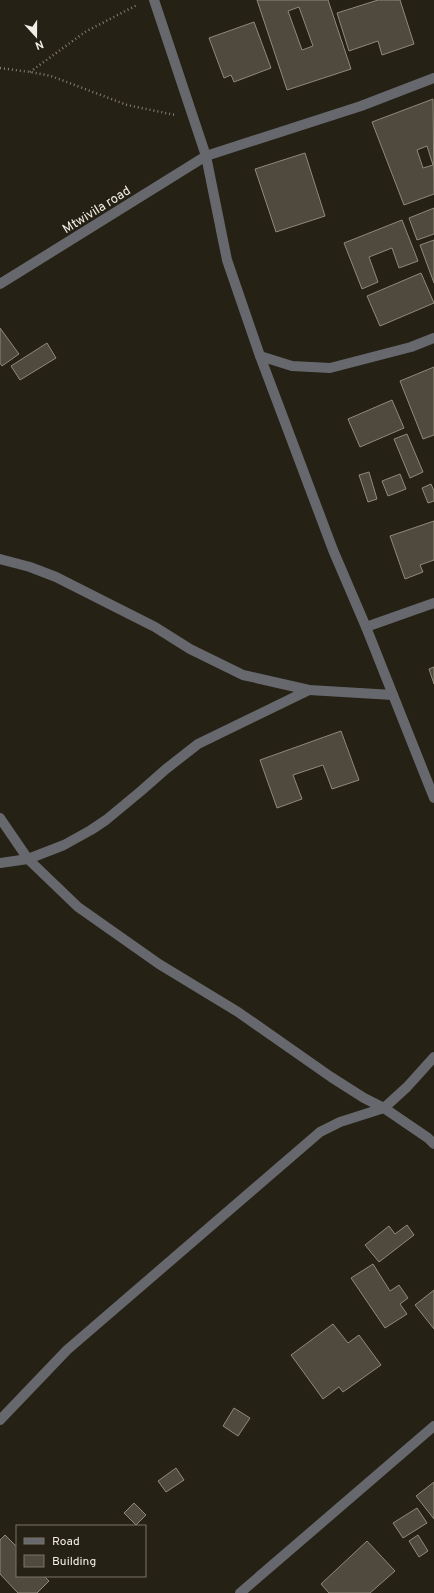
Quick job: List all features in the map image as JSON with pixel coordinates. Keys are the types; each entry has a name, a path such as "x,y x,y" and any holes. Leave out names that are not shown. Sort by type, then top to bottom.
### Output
{"street":[{"path":"154,0 206,156 227,260 260,356 333,550 366,627 433,794"},
{"name":"Mtwivila road","path":"0,284 206,156 361,106 434,78"},
{"path":"260,356 292,366 330,368 411,347 434,338"},
{"path":"0,559 30,567 56,577 155,627 190,649 243,674 309,690 393,695"},
{"path":"366,627 434,603"},
{"path":"0,864 28,859 64,845 106,820 198,744 309,690"},
{"path":"0,818 28,859 78,907 116,935 238,1012 357,1094 384,1108 428,1138 434,1144"},
{"path":"0,1420 67,1350 320,1132 340,1122 384,1108 407,1087 434,1056"},
{"path":"240,1593 434,1426"}],"path":[{"path":"30,72 85,32 140,3"},
{"path":"0,68 30,72 72,83 127,106 193,119"}],"building":[{"path":"257,0 328,0 351,69 287,90","holes":["299,7 313,46 302,50 288,11"]},
{"path":"378,0 400,0 414,44 382,55 378,41 349,51 337,13"},
{"path":"254,22 271,68 234,82 231,75 224,78 209,38"},
{"path":"433,99 434,194 404,205 372,122","holes":["427,146 433,165 423,168 417,150"]},
{"path":"305,153 325,216 276,232 255,169"},
{"path":"434,208 434,234 417,240 409,218"},
{"path":"402,220 418,261 399,268 392,248 369,257 378,282 362,289 344,243"},
{"path":"434,240 434,283 420,245"},
{"path":"421,273 434,303 380,326 367,296"},
{"path":"0,328 19,354 2,366 0,363"},
{"path":"47,343 56,358 20,380 11,366"},
{"path":"434,367 434,435 423,439 400,381"},
{"path":"392,400 404,428 360,447 348,419"},
{"path":"407,434 423,472 410,478 394,439"},
{"path":"369,472 377,499 368,502 359,475"},
{"path":"400,474 406,489 388,496 382,481"},
{"path":"431,484 434,491 434,501 428,503 422,488"},
{"path":"434,521 434,560 420,565 423,572 405,579 390,536"},
{"path":"434,667 434,684 429,669"},
{"path":"341,731 359,780 332,789 323,765 293,775 302,799 277,808 260,760"},
{"path":"407,1225 414,1235 379,1262 365,1245 389,1226 395,1234"},
{"path":"373,1264 390,1291 399,1285 408,1298 400,1304 407,1314 385,1328 351,1278"},
{"path":"434,1290 434,1329 415,1305"},
{"path":"333,1324 348,1343 359,1335 381,1365 343,1392 339,1387 323,1399 291,1355"},
{"path":"234,1408 250,1418 238,1436 223,1426"},
{"path":"176,1468 184,1480 166,1492 158,1481"},
{"path":"434,1482 434,1519 416,1496"},
{"path":"134,1503 146,1515 136,1525 124,1513"},
{"path":"417,1508 427,1523 403,1538 393,1523"},
{"path":"5,1535 16,1546 16,1577 45,1577 49,1581 37,1593 18,1593 0,1574 0,1540"},
{"path":"418,1535 428,1551 419,1557 409,1541"},
{"path":"367,1541 395,1571 370,1593 329,1593 321,1584"}]}
